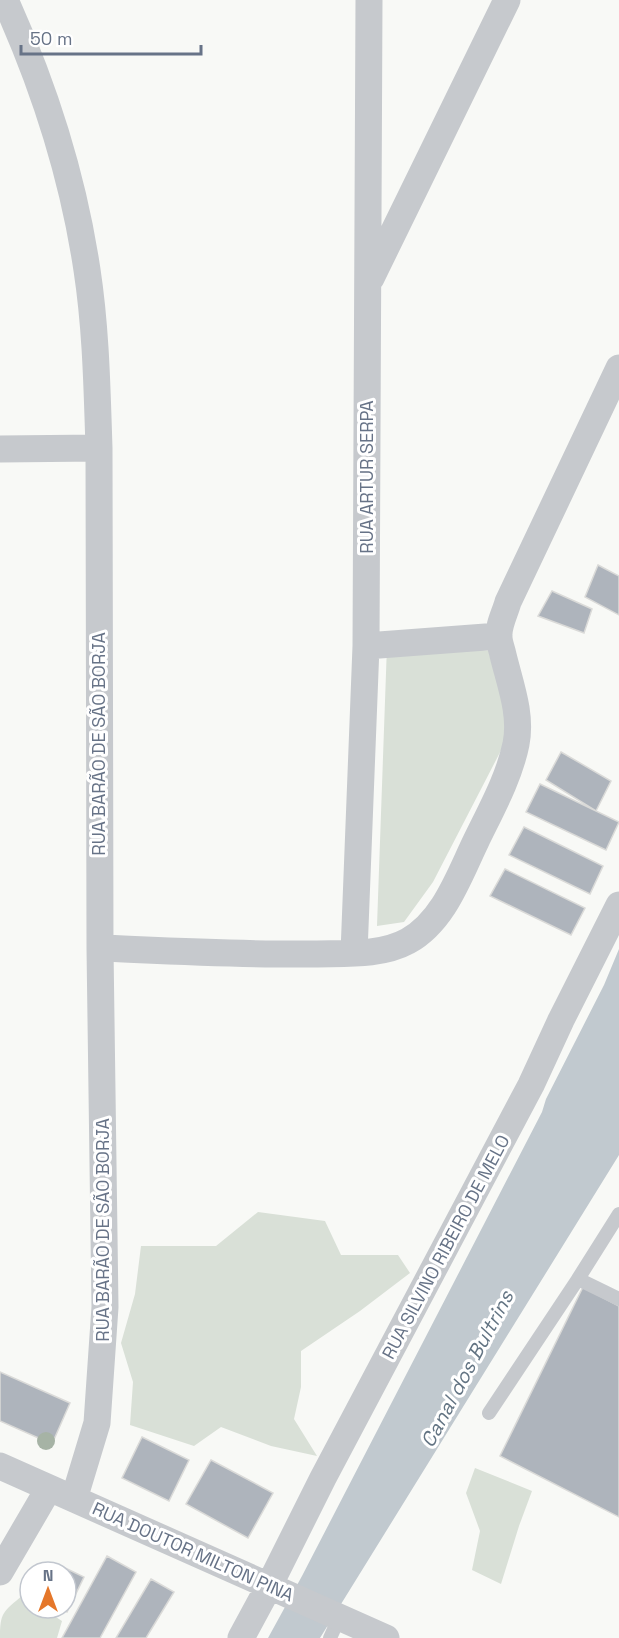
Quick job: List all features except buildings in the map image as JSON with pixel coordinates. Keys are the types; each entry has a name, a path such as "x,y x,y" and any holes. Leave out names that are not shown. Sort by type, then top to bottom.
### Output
{"street":[{"name":"RUA BARÃO DE SÃO BORJA","path":"5,0 47,103 78,215 93,320 99,448 100,948 105,1306 97,1423 74,1499"},
{"name":"RUA ARTUR SERPA","path":"354,953 366,646 369,0"},
{"path":"368,284 507,0"},
{"path":"100,948 236,953 354,953 401,944 433,920 461,870 511,763 518,727 499,636 508,602 619,368"},
{"path":"0,449 99,448"},
{"path":"366,646 499,636"},
{"name":"RUA SILVINO RIBEIRO DE MELO","path":"241,1638 275,1589 328,1468 531,1085 619,905"},
{"name":"RUA DOUTOR MILTON PINA","path":"0,1466 275,1589 333,1623 386,1638"},
{"path":"0,1572 49,1488"}],"lane":[{"path":"489,1413 619,1214"},
{"path":"578,1279 619,1299"}],"shaded area":[{"path":"387,645 498,651 510,733 433,882 404,922 377,926"},
{"path":"258,1212 325,1221 341,1255 398,1255 410,1273 360,1311 301,1351 301,1387 294,1419 317,1456 271,1446 221,1427 194,1446 130,1425 133,1382 121,1343 135,1294 141,1246 216,1246"},
{"path":"475,1468 532,1491 501,1584 472,1570 480,1531 466,1493"},
{"path":"18,1599 18,1620 62,1621 57,1638 0,1638 2,1617"}],"water":[{"name":"Canal dos Bultrins","path":"619,949 619,1155 320,1638 268,1638 542,1112 546,1099 604,985"}]}
